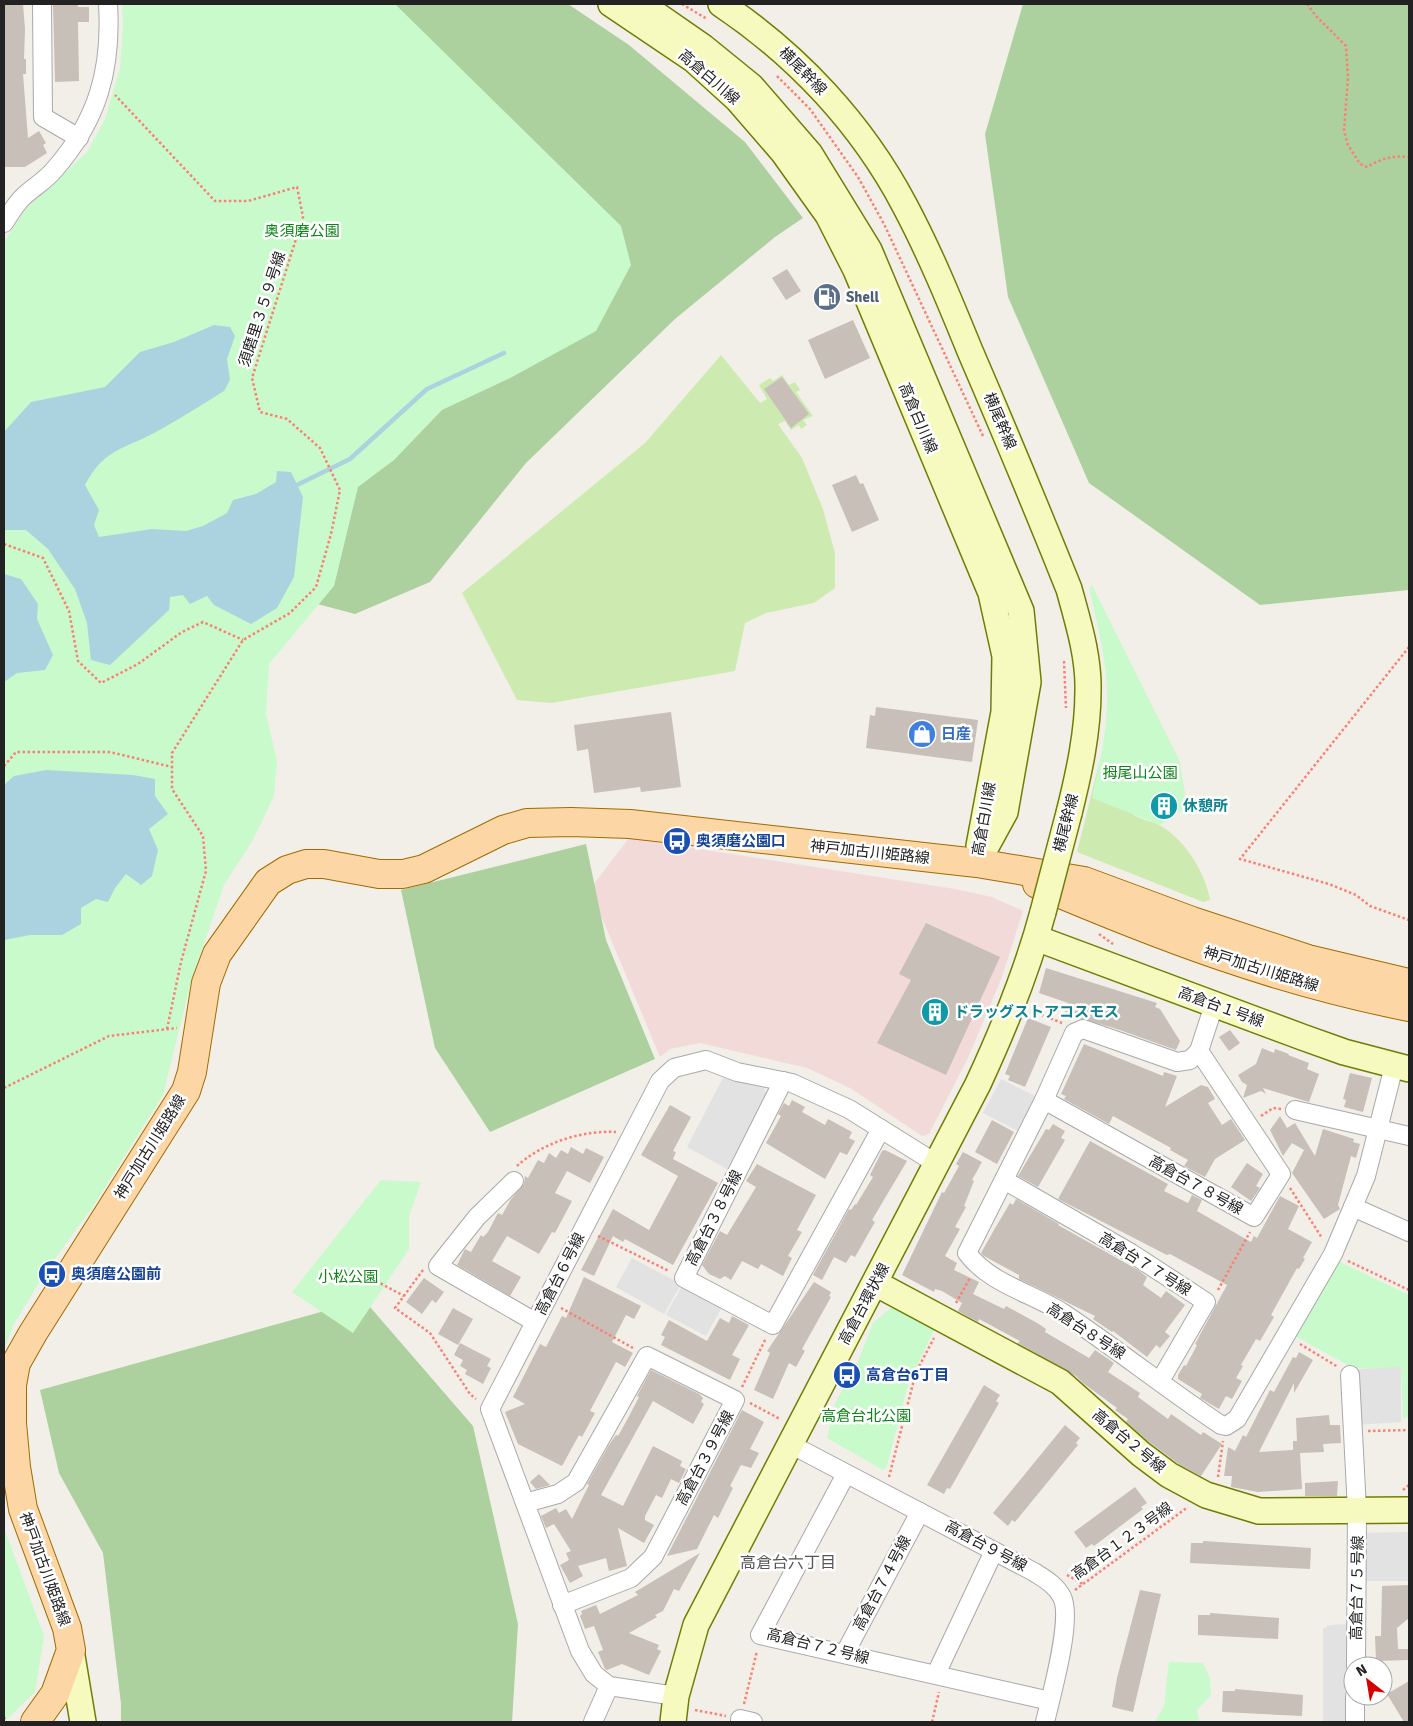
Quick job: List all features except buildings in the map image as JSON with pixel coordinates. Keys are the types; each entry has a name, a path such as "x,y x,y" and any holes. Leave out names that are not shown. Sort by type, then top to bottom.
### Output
{"main road":[{"name":"神戸加古川姫路線","path":"71,1650 67,1628 23,1509 12,1423 12,1385 16,1363 186,1091 192,1072 206,983 217,954 268,882 287,870 306,864 324,864 379,874 403,874 424,868 503,830 527,823 630,824 977,863 1084,881 1192,921 1308,959 1409,983"},
{"name":"神戸加古川姫路線","path":"977,863 1034,883 1178,942 1293,980 1409,1008"},
{"path":"35,1722 55,1694 71,1650"}],"street":[{"path":"42,4 44,117 48,122 79,138"},
{"path":"4,222 21,199 53,171 79,138 93,112 103,82 107,62 108,4"},
{"name":"高倉白川線","path":"610,4 694,60 738,100 783,152 828,215 856,270 991,592 1005,656 1004,712 977,863"},
{"name":"高倉白川線","path":"640,4 703,47 752,86 810,154 869,250 1021,611 1028,682 1005,812 977,863"},
{"name":"横尾幹線","path":"721,4 779,46 810,77 850,122 905,205 936,271 1069,589 1082,634 1088,690 1083,750 1069,813 1043,912"},
{"name":"高倉台環状線","path":"679,1709 696,1625 937,1164 1004,1027 1036,938 1043,912"},
{"name":"高倉台１号線","path":"1036,938 1344,1052 1402,1067"},
{"path":"977,1266 967,1253 1044,1100 1074,1033 1084,1029 1177,1062 1190,1060 1199,1051 1214,1005"},
{"path":"1199,1051 1281,1174"},
{"name":"高倉台６号線","path":"490,1409 660,1080 674,1068 706,1060 737,1072 792,1083 849,1109 937,1164"},
{"path":"1226,1426 1237,1419 1333,1254 1366,1176 1379,1128 1402,1067"},
{"name":"高倉台３８号線","path":"773,1325 684,1278 783,1082"},
{"name":"高倉台７８号線","path":"1044,1100 1254,1217 1281,1174"},
{"path":"1294,1110 1409,1136"},
{"path":"773,1325 882,1129"},
{"path":"513,1175 438,1266 535,1322"},
{"name":"高倉台７７号線","path":"1004,1180 1132,1254 1206,1302 1160,1381"},
{"path":"1353,1208 1409,1232"},
{"name":"高倉台８号線","path":"977,1266 998,1280 1061,1312 1221,1425 1226,1426"},
{"name":"高倉台２号線","path":"875,1283 1060,1382 1141,1454 1169,1475 1206,1495 1259,1511 1358,1510 1405,1500"},
{"path":"525,1503 558,1494 576,1482 647,1356"},
{"name":"高倉台３９号線","path":"562,1605 631,1578 653,1557 735,1400 647,1356"},
{"name":"高倉台７５号線","path":"1350,1375 1358,1510 1356,1656"},
{"path":"490,1409 580,1651 594,1674 609,1686 679,1709"},
{"name":"高倉台９号線","path":"790,1444 1034,1572 1054,1585 1063,1598"},
{"name":"高倉台７２号線","path":"846,1474 760,1634 1050,1701"},
{"name":"高倉台７４号線","path":"845,1653 920,1512"},
{"path":"939,1675 994,1551"},
{"path":"1045,1722 1067,1618 1063,1598"},
{"path":"71,1650 83,1722"},
{"path":"593,1722 609,1686"},
{"path":"1355,1722 1356,1706"}],"path":[{"path":"1307,4 1317,17 1346,46 1348,77 1344,131 1348,145 1360,164 1367,167 1381,159 1395,156 1409,157"},
{"name":"須磨里３５９号線","path":"103,82 215,201 248,201 297,187 302,218 252,378 260,412 288,419 320,448 340,490 331,534 316,587 290,614 243,640 172,753 172,789 203,836 206,871 181,962 167,1029"},
{"path":"4,544 43,558 69,611 78,661 102,683 138,664 182,632 203,622 243,640"},
{"path":"1409,647 1240,860 1329,884 1356,895 1370,906 1409,920"},
{"path":"4,766 16,752 110,752 172,767"},
{"path":"1096,932 1120,949"},
{"path":"1024,1008 1080,1030"},
{"path":"4,1088 109,1036 198,1027"},
{"path":"1248,1123 1273,1108 1294,1110"},
{"path":"513,1175 524,1159 553,1144 597,1131 633,1132"},
{"path":"1281,1174 1333,1254 1409,1290"},
{"path":"1206,1302 1214,1296 1250,1234 1254,1217"},
{"path":"583,1228 684,1278"},
{"path":"426,1265 395,1308 430,1333 470,1394 490,1409"},
{"path":"956,1304 977,1266"},
{"path":"363,1274 404,1296"},
{"path":"546,1300 647,1356"},
{"path":"773,1325 735,1400 747,1402 780,1419"},
{"path":"888,1479 916,1372 938,1330"},
{"path":"1286,1335 1350,1375"},
{"path":"1218,1478 1226,1426"},
{"path":"1353,1432 1409,1430"},
{"path":"1405,1500 1409,1485"},
{"name":"高倉台１２３号線","path":"1063,1598 1195,1502"},
{"path":"679,1709 744,1721 760,1634"},
{"path":"932,1722 939,1675"},
{"path":"4,1717 6,1722"}],"shaded area":[{"path":"629,838 955,889 992,897 1023,911 1002,977 968,1058 929,1134 922,1136 850,1088 807,1068 700,1043 670,1049 660,1057 590,889"},
{"path":"723,1078 764,1088 767,1095 727,1169 687,1147"},
{"path":"1001,1079 1035,1096 1018,1131 983,1113"},
{"path":"632,1258 681,1284 664,1314 616,1287"},
{"path":"682,1286 722,1307 706,1336 666,1315"},
{"path":"1401,1367 1401,1422 1355,1425 1355,1369"},
{"path":"1409,1532 1409,1581 1363,1581 1365,1533"},
{"path":"1350,1624 1350,1656 1343,1656 1343,1706 1349,1706 1349,1722 1323,1722 1323,1629 1330,1625"}],"green space":[{"name":"奥須磨公園","path":"122,4 395,4 621,226 631,265 596,331 512,377 442,410 394,460 358,487 334,586 269,664 266,714 277,761 274,796 253,840 224,885 191,982 163,1095 92,1208 46,1271 13,1326 4,1350 4,242 25,210 87,152 105,119 120,68 123,26"},
{"path":"139,4 568,4 629,45 745,142 803,218 775,237 675,319 526,463 430,582 355,614 302,600 209,182"},
{"path":"1023,4 1409,4 1409,590 1260,605 1089,483 1008,297 985,134"},
{"path":"721,355 760,403 767,399 759,385 770,378 773,381 782,375 789,385 795,382 800,390 796,392 813,416 803,420 807,425 801,429 799,425 791,430 785,421 778,424 802,458 823,509 835,553 835,588 814,603 766,613 745,623 735,671 551,703 517,700 462,593 645,443"},
{"name":"拇尾山公園","path":"1092,585 1180,762 1187,806 1160,825 1092,798 1104,737 1107,712 1107,686 1104,658 1089,588"},
{"path":"1099,764 1134,815 1168,831 1185,847 1199,868 1210,900 1203,902 1077,852"},
{"path":"586,844 606,940 655,1059 490,1132 435,1048 401,890"},
{"name":"小松公園","path":"381,1180 421,1182 409,1216 409,1249 353,1333 292,1292"},
{"path":"1336,1260 1409,1295 1409,1417 1403,1418 1401,1368 1353,1368 1295,1336"},
{"path":"364,1300 473,1426 518,1624 512,1722 121,1722 121,1704 103,1553 59,1473 40,1390"},
{"name":"高倉台北公園","path":"893,1306 935,1328 908,1385 887,1466 883,1470 827,1438 835,1403 857,1364 873,1323"},
{"path":"4,1528 44,1636 35,1692 4,1722"},
{"path":"1169,1662 1203,1663 1210,1678 1211,1695 1197,1710 1199,1722 1155,1722 1164,1706"}],"water":[{"path":"214,325 230,327 235,336 227,359 230,380 224,391 163,428 123,447 99,464 85,485 99,510 94,525 99,537 152,529 186,531 203,526 227,513 233,500 256,494 276,482 277,471 291,472 303,497 294,577 277,608 251,624 214,605 207,596 190,604 183,595 170,597 169,610 110,665 91,660 87,623 75,589 48,549 26,530 4,530 4,432 31,402 105,387 140,352 174,342"},
{"path":"4,574 21,579 38,604 37,619 53,655 45,670 17,673 4,682"},
{"path":"46,770 133,775 155,779 155,796 168,814 149,829 158,850 152,876 141,885 126,874 115,888 108,902 96,899 81,908 81,924 62,935 30,935 4,940 4,785 14,776"}],"waterway":[{"path":"297,485 350,459 427,389 504,353"}],"place":[{"name":"Shell","path":"827,297"},
{"name":"日産","path":"922,734"},
{"name":"休憩所","path":"1164,806"},
{"name":"奥須磨公園口","path":"677,841"},
{"name":"ドラッグストアコスモス","path":"935,1012"},
{"name":"奥須磨公園前","path":"52,1274"},
{"name":"高倉台6丁目","path":"847,1375"}],"district":[{"name":"高倉台六丁目","path":"788,1563"}]}
